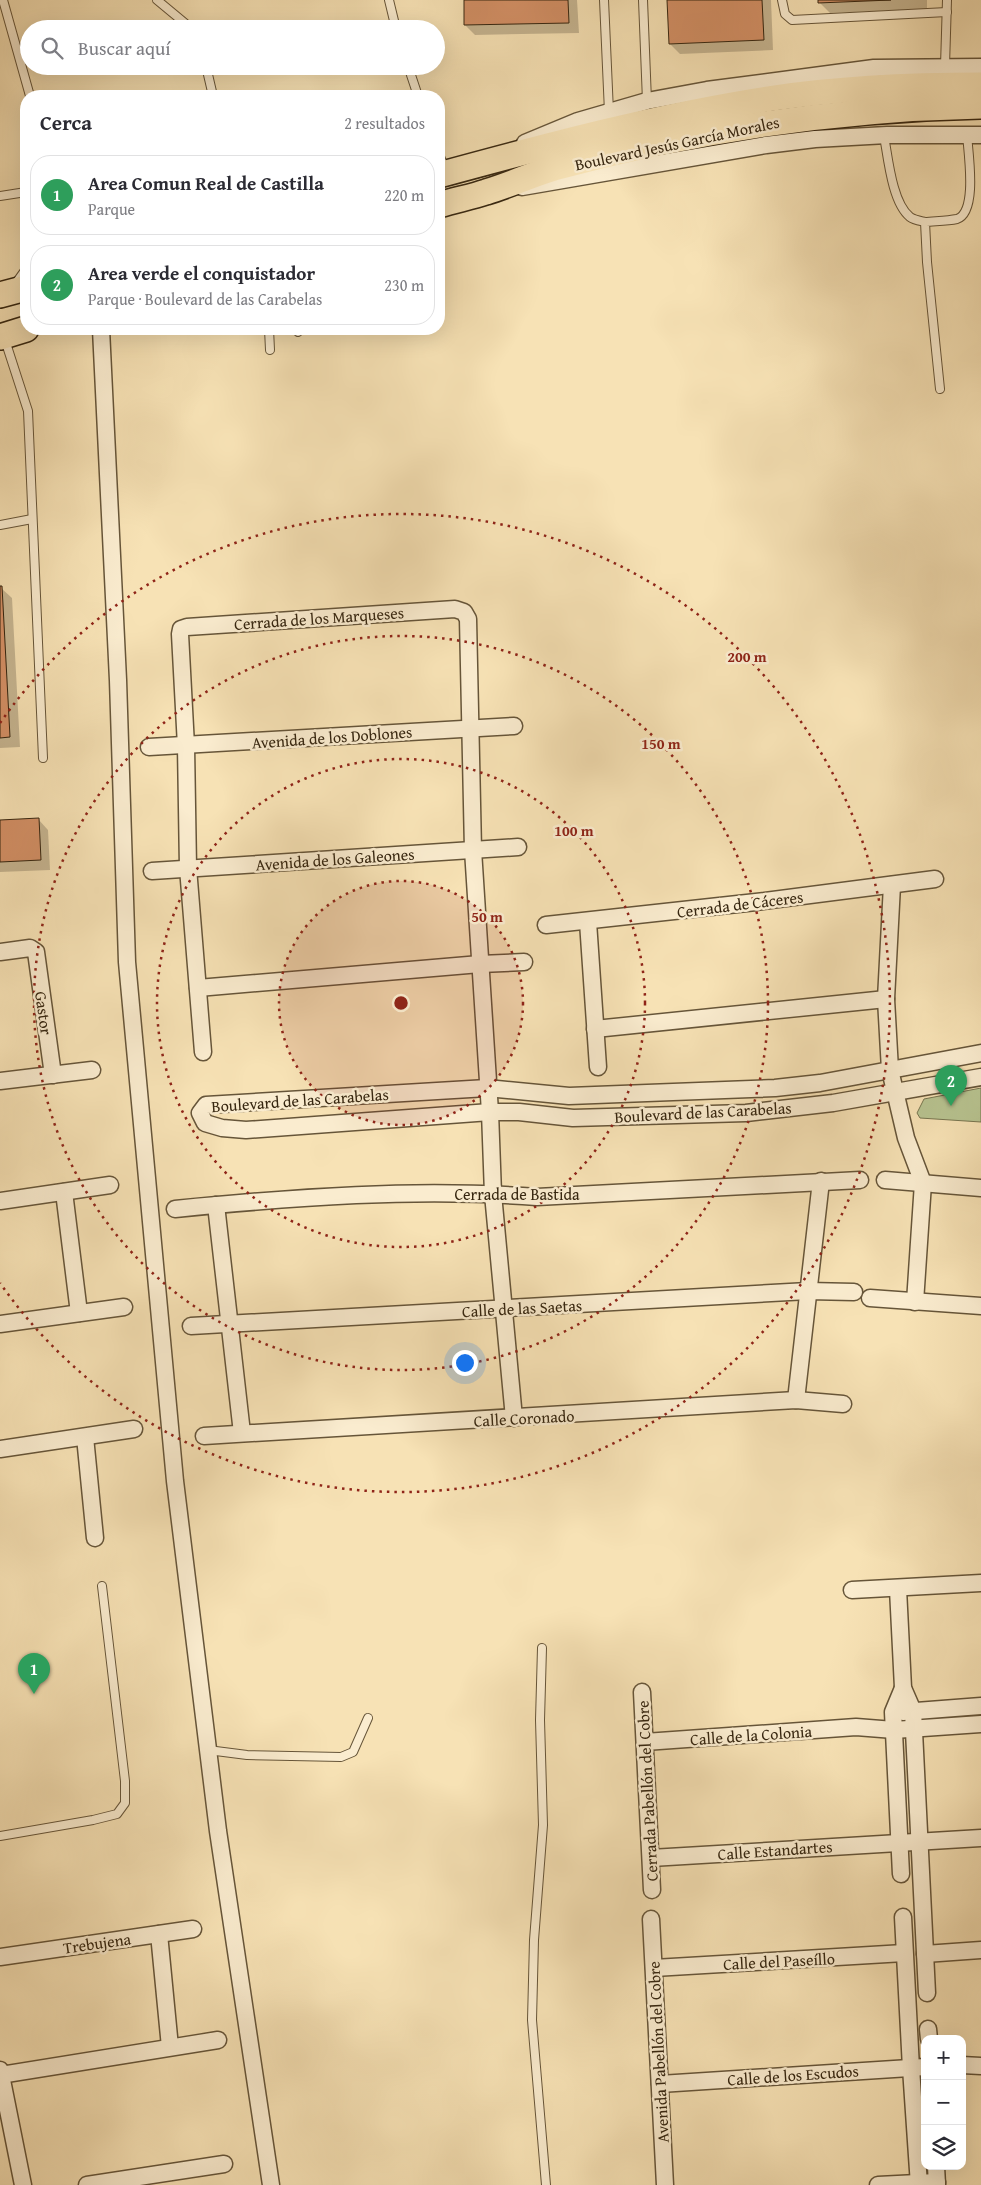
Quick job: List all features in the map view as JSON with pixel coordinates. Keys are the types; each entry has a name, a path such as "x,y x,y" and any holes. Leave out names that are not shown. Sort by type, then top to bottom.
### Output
{"main road":[{"name":"Boulevard Jesús García Morales","path":"445,167 489,161 774,98 880,88 981,85"},
{"name":"Boulevard Jesús García Morales","path":"445,202 486,192 553,169 713,132 809,117 912,108 981,106"}],"street":[{"path":"489,161 534,138 646,101 788,78 874,68 981,67"},
{"path":"486,192 585,178 766,145 815,139 974,134"},
{"path":"101,335 118,680 127,962 175,1481 218,1831 271,2185"},
{"name":"Cerrada de los Marqueses","path":"203,1052 188,868 186,746 181,629 197,626 456,609 464,612 468,619 473,850 490,1112 493,1194 514,1418"},
{"name":"Avenida de los Doblones","path":"148,747 514,726"},
{"name":"Avenida de los Galeones","path":"152,871 518,847"},
{"name":"Cerrada de Cáceres","path":"546,926 935,879"},
{"path":"892,885 886,999 890,1070 906,1138 924,1183 915,1302"},
{"path":"588,922 598,1067"},
{"name":"Gastor","path":"0,952 30,948 36,952 53,1075"},
{"path":"198,988 480,964 524,962"},
{"path":"595,1029 886,999"},
{"name":"Boulevard de las Carabelas","path":"981,1053 820,1083 775,1088 569,1096 487,1088 206,1105 200,1113 205,1123 222,1128 246,1130 490,1112 519,1112 572,1118 746,1113 788,1109 981,1077"},
{"path":"0,1081 92,1070"},
{"name":"Cerrada de Bastida","path":"176,1209 375,1195 493,1194 537,1197 860,1180"},
{"path":"885,1180 981,1188"},
{"path":"796,1400 821,1182"},
{"path":"0,1201 110,1185"},
{"path":"64,1192 79,1313"},
{"path":"216,1205 242,1433"},
{"name":"Calle de las Saetas","path":"191,1326 808,1291 854,1292"},
{"path":"870,1298 981,1306"},
{"path":"0,1324 124,1307"},
{"name":"Calle Coronado","path":"204,1436 796,1400 843,1404"},
{"path":"0,1449 134,1429"},
{"path":"85,1437 95,1538"},
{"path":"852,1590 981,1583"},
{"path":"898,1589 903,1688 912,1711 927,1993"},
{"path":"901,1874 893,1712 903,1688"},
{"name":"Cerrada Pabellón del Cobre","path":"642,1692 652,1890"},
{"name":"Calle de la Colonia","path":"856,1727 893,1712 981,1706"},
{"name":"Calle de la Colonia","path":"645,1742 856,1727 894,1730 981,1724"},
{"name":"Calle Estandartes","path":"651,1858 981,1838"},
{"path":"903,1917 904,1954 918,2067 919,2184"},
{"name":"Avenida Pabellón del Cobre","path":"651,1919 665,2185"},
{"name":"Trebujena","path":"0,1957 193,1929"},
{"path":"159,1934 170,2048"},
{"path":"925,1954 981,1950"},
{"name":"Calle del Paseíllo","path":"654,1968 904,1954"},
{"path":"0,2075 218,2040"},
{"path":"966,2065 981,2066"},
{"name":"Calle de los Escudos","path":"660,2084 918,2067"},
{"path":"0,2070 23,2185"},
{"path":"87,2185 180,2178 224,2164"},
{"path":"878,2185 919,2184 937,2178"}],"lane":[{"path":"3,0 20,60"},
{"path":"158,0 181,20"},
{"path":"388,0 394,20"},
{"path":"604,0 609,112"},
{"path":"643,0 646,101"},
{"path":"782,0 785,14 792,20 947,12"},
{"path":"945,66 947,0"},
{"path":"24,75 28,90"},
{"path":"208,75 212,90"},
{"path":"411,75 416,90"},
{"path":"884,136 896,194 902,208 911,218 925,222 958,218 966,212 969,200 974,134"},
{"path":"0,196 20,195"},
{"path":"925,222 927,262 940,389"},
{"path":"11,292 20,278"},
{"path":"10,334 28,411 43,758"},
{"path":"269,335 270,350"},
{"path":"0,525 32,519"},
{"path":"0,1836 117,1814 125,1803 102,1586"},
{"path":"542,1648 540,1720 543,1825 534,1940 532,2020 546,2185"},
{"path":"208,1750 247,1755 341,1757 353,1752 368,1718"}],"green space":[{"path":"981,1088 981,1122 920,1118 917,1113 924,1099"}],"building":[{"path":"464,0 568,0 569,23 464,25"},
{"path":"667,0 762,0 764,40 669,44"},
{"path":"818,0 891,0 818,3"},
{"path":"0,586 2,586 10,737 0,738"},
{"path":"39,818 41,860 0,862 0,820"}],"place":[{"name":"Area verde el conquistador","path":"951,1106"},
{"name":"Area Comun Real de Castilla","path":"34,1694"}]}
